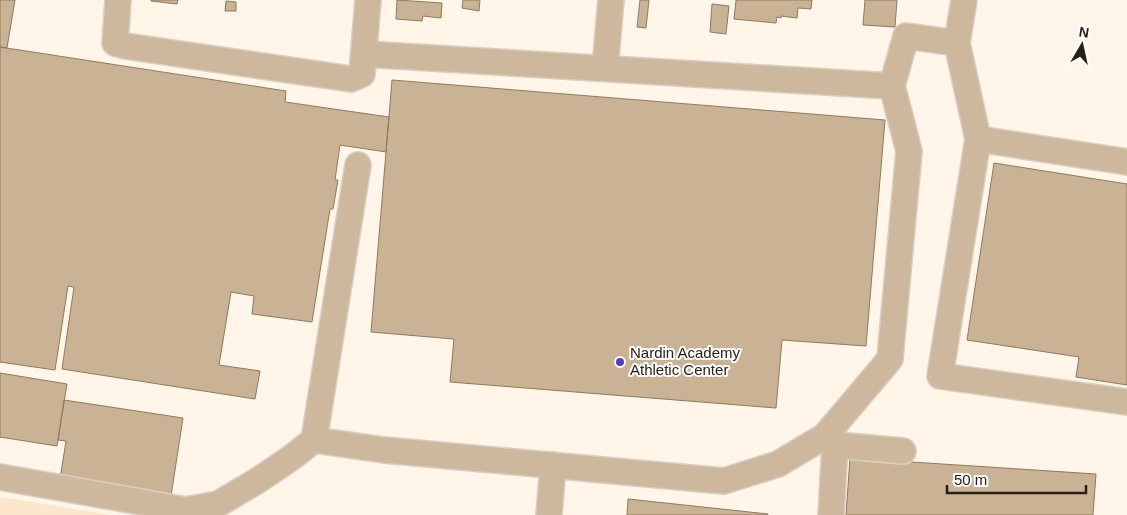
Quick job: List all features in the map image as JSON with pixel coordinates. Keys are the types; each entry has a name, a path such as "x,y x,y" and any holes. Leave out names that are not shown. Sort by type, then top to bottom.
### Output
{"street":[{"path":"118,0 114,43 351,79 363,64 368,0"},
{"path":"606,68 611,0"},
{"path":"964,0 957,43 978,139 940,376 1127,402"},
{"path":"314,440 384,450 724,481 778,464 830,440 890,359 909,151 892,86 906,36 957,43"},
{"path":"363,64 606,68 892,86"},
{"path":"978,139 1127,162"},
{"path":"0,477 186,510 218,504 264,477 314,440 358,165"},
{"path":"830,440 903,451"},
{"path":"830,440 831,515"},
{"path":"549,515 553,465"}],"shaded area":[{"path":"0,497 112,515 0,515"}],"building":[{"path":"0,0 15,0 7,48 0,47"},
{"path":"151,0 178,0 177,4"},
{"path":"397,0 442,3 441,18 423,16 422,21 396,19"},
{"path":"463,0 480,0 479,11 462,8"},
{"path":"640,0 649,0 646,28 637,27"},
{"path":"736,0 812,0 811,9 798,8 797,18 781,16 781,18 777,17 776,23 734,19"},
{"path":"865,0 897,0 895,27 863,25"},
{"path":"226,1 236,2 236,11 225,11"},
{"path":"712,4 729,6 726,34 710,32"},
{"path":"0,47 286,91 285,102 389,117 386,152 340,145 335,180 338,180 333,209 330,209 312,322 252,314 254,296 231,292 219,365 260,371 255,399 62,369 74,287 68,286 55,370 0,362"},
{"path":"392,80 885,120 866,346 782,340 776,408 450,382 454,339 371,332"},
{"path":"994,163 1127,184 1127,385 1076,377 1079,357 967,340"},
{"path":"0,373 67,384 57,446 0,437"},
{"path":"64,400 183,418 171,496 60,479 66,441 58,440"},
{"path":"850,458 1096,474 1093,515 846,515"},
{"path":"628,499 768,514 768,515 627,515"}],"place":[{"name":"Nardin Academy Athletic Center","path":"620,362"}]}
